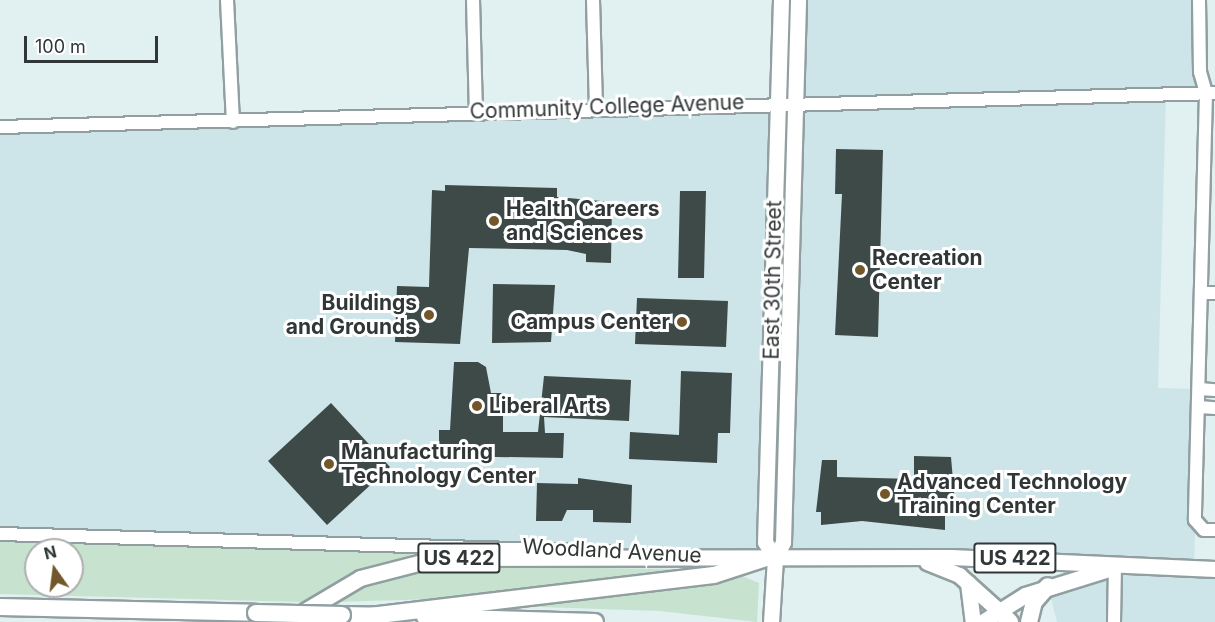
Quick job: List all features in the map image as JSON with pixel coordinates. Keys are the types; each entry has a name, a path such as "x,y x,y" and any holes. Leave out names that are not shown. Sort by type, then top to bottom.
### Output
{"highway":[{"path":"370,616 714,575 770,558"},
{"path":"1029,622 1034,602 1048,586"},
{"path":"0,607 595,622"},
{"path":"998,610 1010,622"}],"main road":[{"name":"East 30th Street","path":"771,622 770,558 765,542 776,102 781,0"},
{"name":"East 30th Street","path":"770,558 783,542 798,0"},
{"name":"Woodland Avenue","path":"638,555 914,560 1090,560 1115,567 1215,569"},
{"name":"US 422","path":"289,621 360,578 406,563 471,558 587,561 638,555"},
{"path":"914,560 946,567 998,610"},
{"name":"Woodland Avenue","path":"982,622 998,610 1048,586 1115,567"},
{"path":"968,583 972,622"}],"street":[{"path":"227,0 233,122"},
{"path":"473,0 476,112"},
{"path":"593,0 596,108"},
{"path":"1199,0 1200,72 1210,93 1210,193 1209,293 1199,389 1198,526 1215,530"},
{"name":"Community College Avenue","path":"0,127 233,122 796,101 1210,93"},
{"path":"1199,389 1215,390"},
{"path":"1199,407 1215,408"},
{"name":"Woodland Avenue","path":"0,534 574,548 638,555"},
{"path":"1114,622 1115,567"}],"shaded area":[{"path":"798,0 1200,0 1206,93 1166,94 1158,388 1199,389 1194,568 1215,569 1215,622 1057,622 1048,586 1114,567 0,534 0,127 795,101"}],"green space":[{"path":"0,541 24,542 24,595 0,594"},
{"path":"84,543 411,551 411,555 366,568 306,602 84,596"},
{"path":"439,566 673,569 674,574 435,599 333,602 373,581"},
{"path":"742,576 759,583 757,622 660,611 510,606"}],"building":[{"name":"Recreation Center","path":"836,149 883,150 878,337 835,335 842,194 835,194"},
{"path":"445,185 557,188 557,197 612,202 611,263 586,262 586,254 567,250 469,248 460,344 395,342 397,286 429,287 432,190 445,191"},
{"path":"680,191 706,191 704,278 678,278"},
{"path":"493,284 555,285 551,342 492,343"},
{"name":"Campus Center","path":"637,298 728,301 726,347 635,344"},
{"path":"454,362 478,362 486,367 491,393 503,393 503,432 538,432 544,376 631,380 629,421 544,417 545,433 564,433 563,458 439,456 439,430 450,430"},
{"path":"681,371 732,373 730,433 718,433 717,463 629,459 630,432 679,435"},
{"name":"Manufacturing Technology Center","path":"331,403 390,467 327,525 268,461"},
{"name":"Advanced Technology Training Center","path":"914,456 951,457 956,515 945,516 945,530 862,521 821,525 821,512 816,512 822,460 837,460 837,477 914,479"},
{"path":"578,478 632,485 631,523 593,522 593,510 567,510 562,521 536,521 537,483 578,484"}],"place":[{"name":"Health Careers and Sciences","path":"494,221"},
{"name":"Recreation Center","path":"860,270"},
{"name":"Buildings and Grounds","path":"429,315"},
{"name":"Campus Center","path":"682,322"},
{"name":"Liberal Arts","path":"477,406"},
{"name":"Manufacturing Technology Center","path":"329,464"},
{"name":"Advanced Technology Training Center","path":"885,494"}]}
